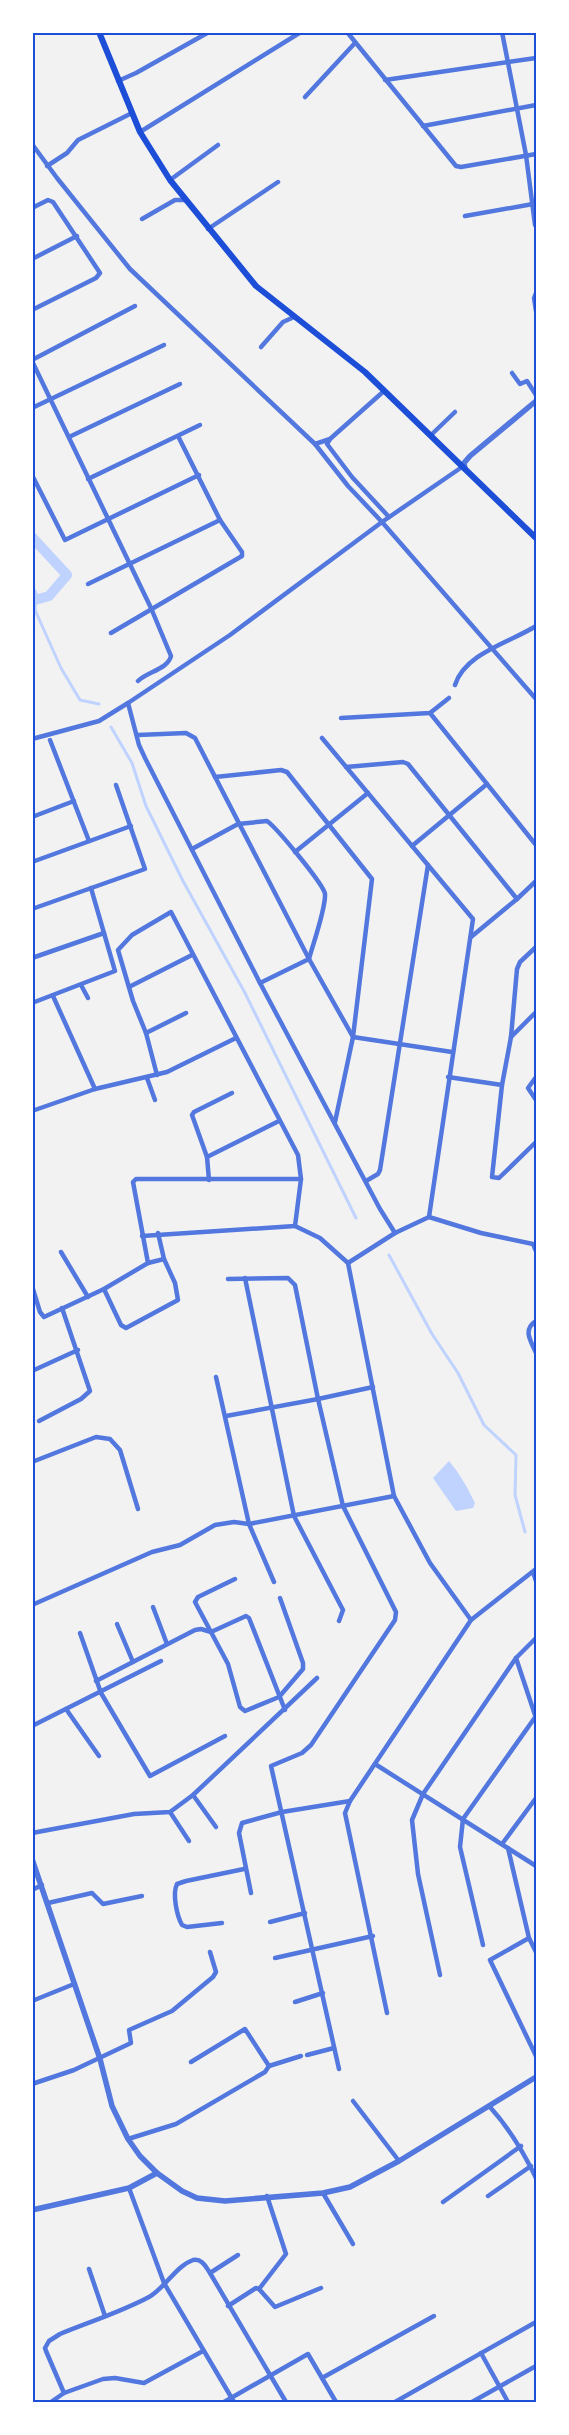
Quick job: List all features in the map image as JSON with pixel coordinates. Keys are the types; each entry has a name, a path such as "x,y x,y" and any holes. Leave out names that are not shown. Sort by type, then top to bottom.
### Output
{"main road":[{"path":"99,32 140,132 170,180 256,286 344,356 384,391 536,537"}],"street":[{"path":"118,81 136,73 208,32"},
{"path":"140,132 301,32"},
{"path":"347,33 354,32"},
{"path":"502,32 526,156 535,225"},
{"path":"347,33 458,167 536,154"},
{"path":"305,97 355,42"},
{"path":"385,80 536,58"},
{"path":"423,126 536,105"},
{"path":"48,166 67,154 78,140 132,113"},
{"path":"32,144 140,279 207,340 315,444 348,486 382,522 536,699"},
{"path":"170,180 218,145"},
{"path":"208,229 278,182"},
{"path":"142,219 175,200 186,200"},
{"path":"32,208 46,201 52,201 100,271 99,277 32,310"},
{"path":"465,216 532,204"},
{"path":"32,259 77,236"},
{"path":"536,293 534,297 536,311"},
{"path":"135,306 32,361 151,608 171,658 164,666 138,681"},
{"path":"261,347 282,322 294,317"},
{"path":"32,408 164,345"},
{"path":"512,374 520,384 527,381 536,395"},
{"path":"68,437 180,384"},
{"path":"384,391 330,439 327,444 331,452 389,517"},
{"path":"32,739 99,721 230,635 382,522 463,468 464,463 470,456 536,400"},
{"path":"431,435 455,412"},
{"path":"88,478 200,425"},
{"path":"111,633 151,608 240,558 242,554 220,520 178,436"},
{"path":"315,444 330,439"},
{"path":"32,475 64,540 198,475"},
{"path":"88,584 220,520"},
{"path":"455,685 459,675 491,647 520,636 536,626"},
{"path":"341,718 430,713 449,698"},
{"path":"128,703 141,749 260,984 395,1233"},
{"path":"430,713 536,845"},
{"path":"138,735 190,734 195,738 309,959 354,1037 452,1052"},
{"path":"322,738 470,913 473,924 448,1077 429,1217"},
{"path":"50,740 89,841"},
{"path":"346,767 405,763 450,815 517,899"},
{"path":"215,777 284,771 371,876 372,881 354,1037 335,1122"},
{"path":"412,846 487,784"},
{"path":"32,908 145,869 116,785"},
{"path":"295,852 368,793"},
{"path":"32,816 74,801"},
{"path":"192,849 238,824 267,821 295,852 325,894 309,959 260,984"},
{"path":"32,862 130,826"},
{"path":"366,1181 378,1174 380,1170 398,1045 428,865"},
{"path":"471,937 536,881"},
{"path":"32,1003 115,971 91,888"},
{"path":"157,1075 146,1033 129,988 118,950 132,935 172,913 192,955 298,1156 301,1178 295,1226"},
{"path":"32,958 104,934"},
{"path":"536,947 520,962 517,968 511,1037 502,1085 491,1175 494,1179 499,1178 536,1142"},
{"path":"129,988 192,955"},
{"path":"81,985 88,998"},
{"path":"52,996 95,1089"},
{"path":"511,1037 536,1012"},
{"path":"146,1033 186,1013"},
{"path":"32,1111 95,1089 157,1075 236,1038"},
{"path":"448,1077 502,1085"},
{"path":"536,1077 528,1088 536,1100"},
{"path":"147,1078 154,1100"},
{"path":"209,1180 207,1157 192,1115 232,1093"},
{"path":"207,1157 279,1120"},
{"path":"148,1263 134,1180 301,1178"},
{"path":"348,1263 395,1233 429,1217 481,1233 535,1242 536,1251"},
{"path":"142,1236 295,1226 320,1238 348,1263 394,1496 430,1562 471,1620"},
{"path":"104,1290 121,1325 127,1328 178,1299 175,1283 164,1259 158,1234"},
{"path":"61,1252 88,1297"},
{"path":"32,1286 42,1316 104,1290 148,1263 164,1259"},
{"path":"228,1278 288,1278 296,1285 318,1399 342,1506 396,1612 396,1618 312,1745 302,1753 271,1766 314,1949 339,2069"},
{"path":"244,1278 294,1516 343,1610 339,1621"},
{"path":"39,1421 89,1393 90,1388 78,1350 62,1308"},
{"path":"536,1321 530,1326 528,1332 536,1353"},
{"path":"32,1371 78,1350"},
{"path":"216,1377 249,1524 274,1582"},
{"path":"226,1416 373,1387"},
{"path":"32,1462 96,1437 110,1439 120,1450 138,1509"},
{"path":"32,1605 152,1552 180,1545 215,1525 234,1522 249,1524 394,1496"},
{"path":"387,2012 345,1816 350,1801 471,1620 535,1571"},
{"path":"535,1571 536,1581"},
{"path":"235,1579 196,1599 196,1603 228,1664 240,1707 245,1712 280,1699 304,1666 280,1598"},
{"path":"152,1606 167,1644"},
{"path":"96,1681 195,1630 201,1629 212,1632 245,1616 248,1617 284,1708"},
{"path":"118,1624 133,1662"},
{"path":"80,1633 101,1693 150,1776 225,1736"},
{"path":"440,1975 418,1874 411,1825 423,1794 516,1658 536,1638"},
{"path":"483,1945 460,1847 463,1819 536,1717 516,1658"},
{"path":"32,1726 101,1693 161,1661"},
{"path":"32,1833 134,1814 170,1812 193,1795 253,1736 317,1678"},
{"path":"66,1709 99,1756"},
{"path":"375,1764 536,1866"},
{"path":"193,1795 216,1827"},
{"path":"502,1844 536,1798"},
{"path":"250,1893 244,1869 240,1826 245,1822 282,1812 350,1801"},
{"path":"170,1812 189,1841"},
{"path":"508,1848 529,1938 536,1952"},
{"path":"32,1859 43,1884 100,2059 112,2106 128,2139 151,2168 182,2191 210,2200 225,2202 267,2196 323,2193 350,2187 399,2161 490,2107 536,2077"},
{"path":"222,1923 182,1926 175,1889 177,1884 186,1880 244,1869"},
{"path":"32,1890 43,1884"},
{"path":"48,1903 92,1893 103,1904 142,1896"},
{"path":"270,1922 305,1913"},
{"path":"274,1958 372,1936"},
{"path":"529,1938 490,1960 536,2056"},
{"path":"32,2084 100,2059 131,2043 129,2030 172,2011 213,1977 216,1972 210,1952"},
{"path":"32,2001 74,1984"},
{"path":"295,2002 323,1993"},
{"path":"191,2062 246,2029 269,2066"},
{"path":"128,2139 176,2124 264,2072 269,2066 334,2048"},
{"path":"353,2101 399,2161"},
{"path":"490,2107 506,2124 521,2146 536,2178"},
{"path":"443,2202 521,2146"},
{"path":"488,2196 531,2166"},
{"path":"147,2177 151,2168"},
{"path":"32,2210 129,2188 157,2173"},
{"path":"129,2188 164,2283 233,2400"},
{"path":"323,2193 354,2244"},
{"path":"228,2306 248,2292 259,2289 286,2254 267,2196"},
{"path":"210,2273 238,2255"},
{"path":"64,2392 46,2351 47,2344 60,2334 148,2298 193,2260 202,2262 210,2273 286,2402"},
{"path":"89,2269 105,2316"},
{"path":"259,2289 264,2298 275,2308 321,2288"},
{"path":"322,2378 434,2316"},
{"path":"395,2402 536,2322"},
{"path":"51,2402 64,2392 109,2378 144,2383 203,2351"},
{"path":"481,2353 508,2402"},
{"path":"224,2402 233,2400 270,2375 308,2354 336,2402"},
{"path":"472,2402 536,2366"}],"water":[{"path":"449,1461 472,1497 475,1503 473,1508 456,1511 433,1478"}],"waterway":[{"path":"32,537 67,575 49,596 35,600 32,593"},
{"path":"58,585 49,596 35,600 35,610 61,668 80,700 99,704"},
{"path":"111,727 132,763 146,806 183,881 245,993 356,1218"},
{"path":"389,1255 432,1334 458,1373 484,1425 516,1455 515,1495 525,1532"}]}
